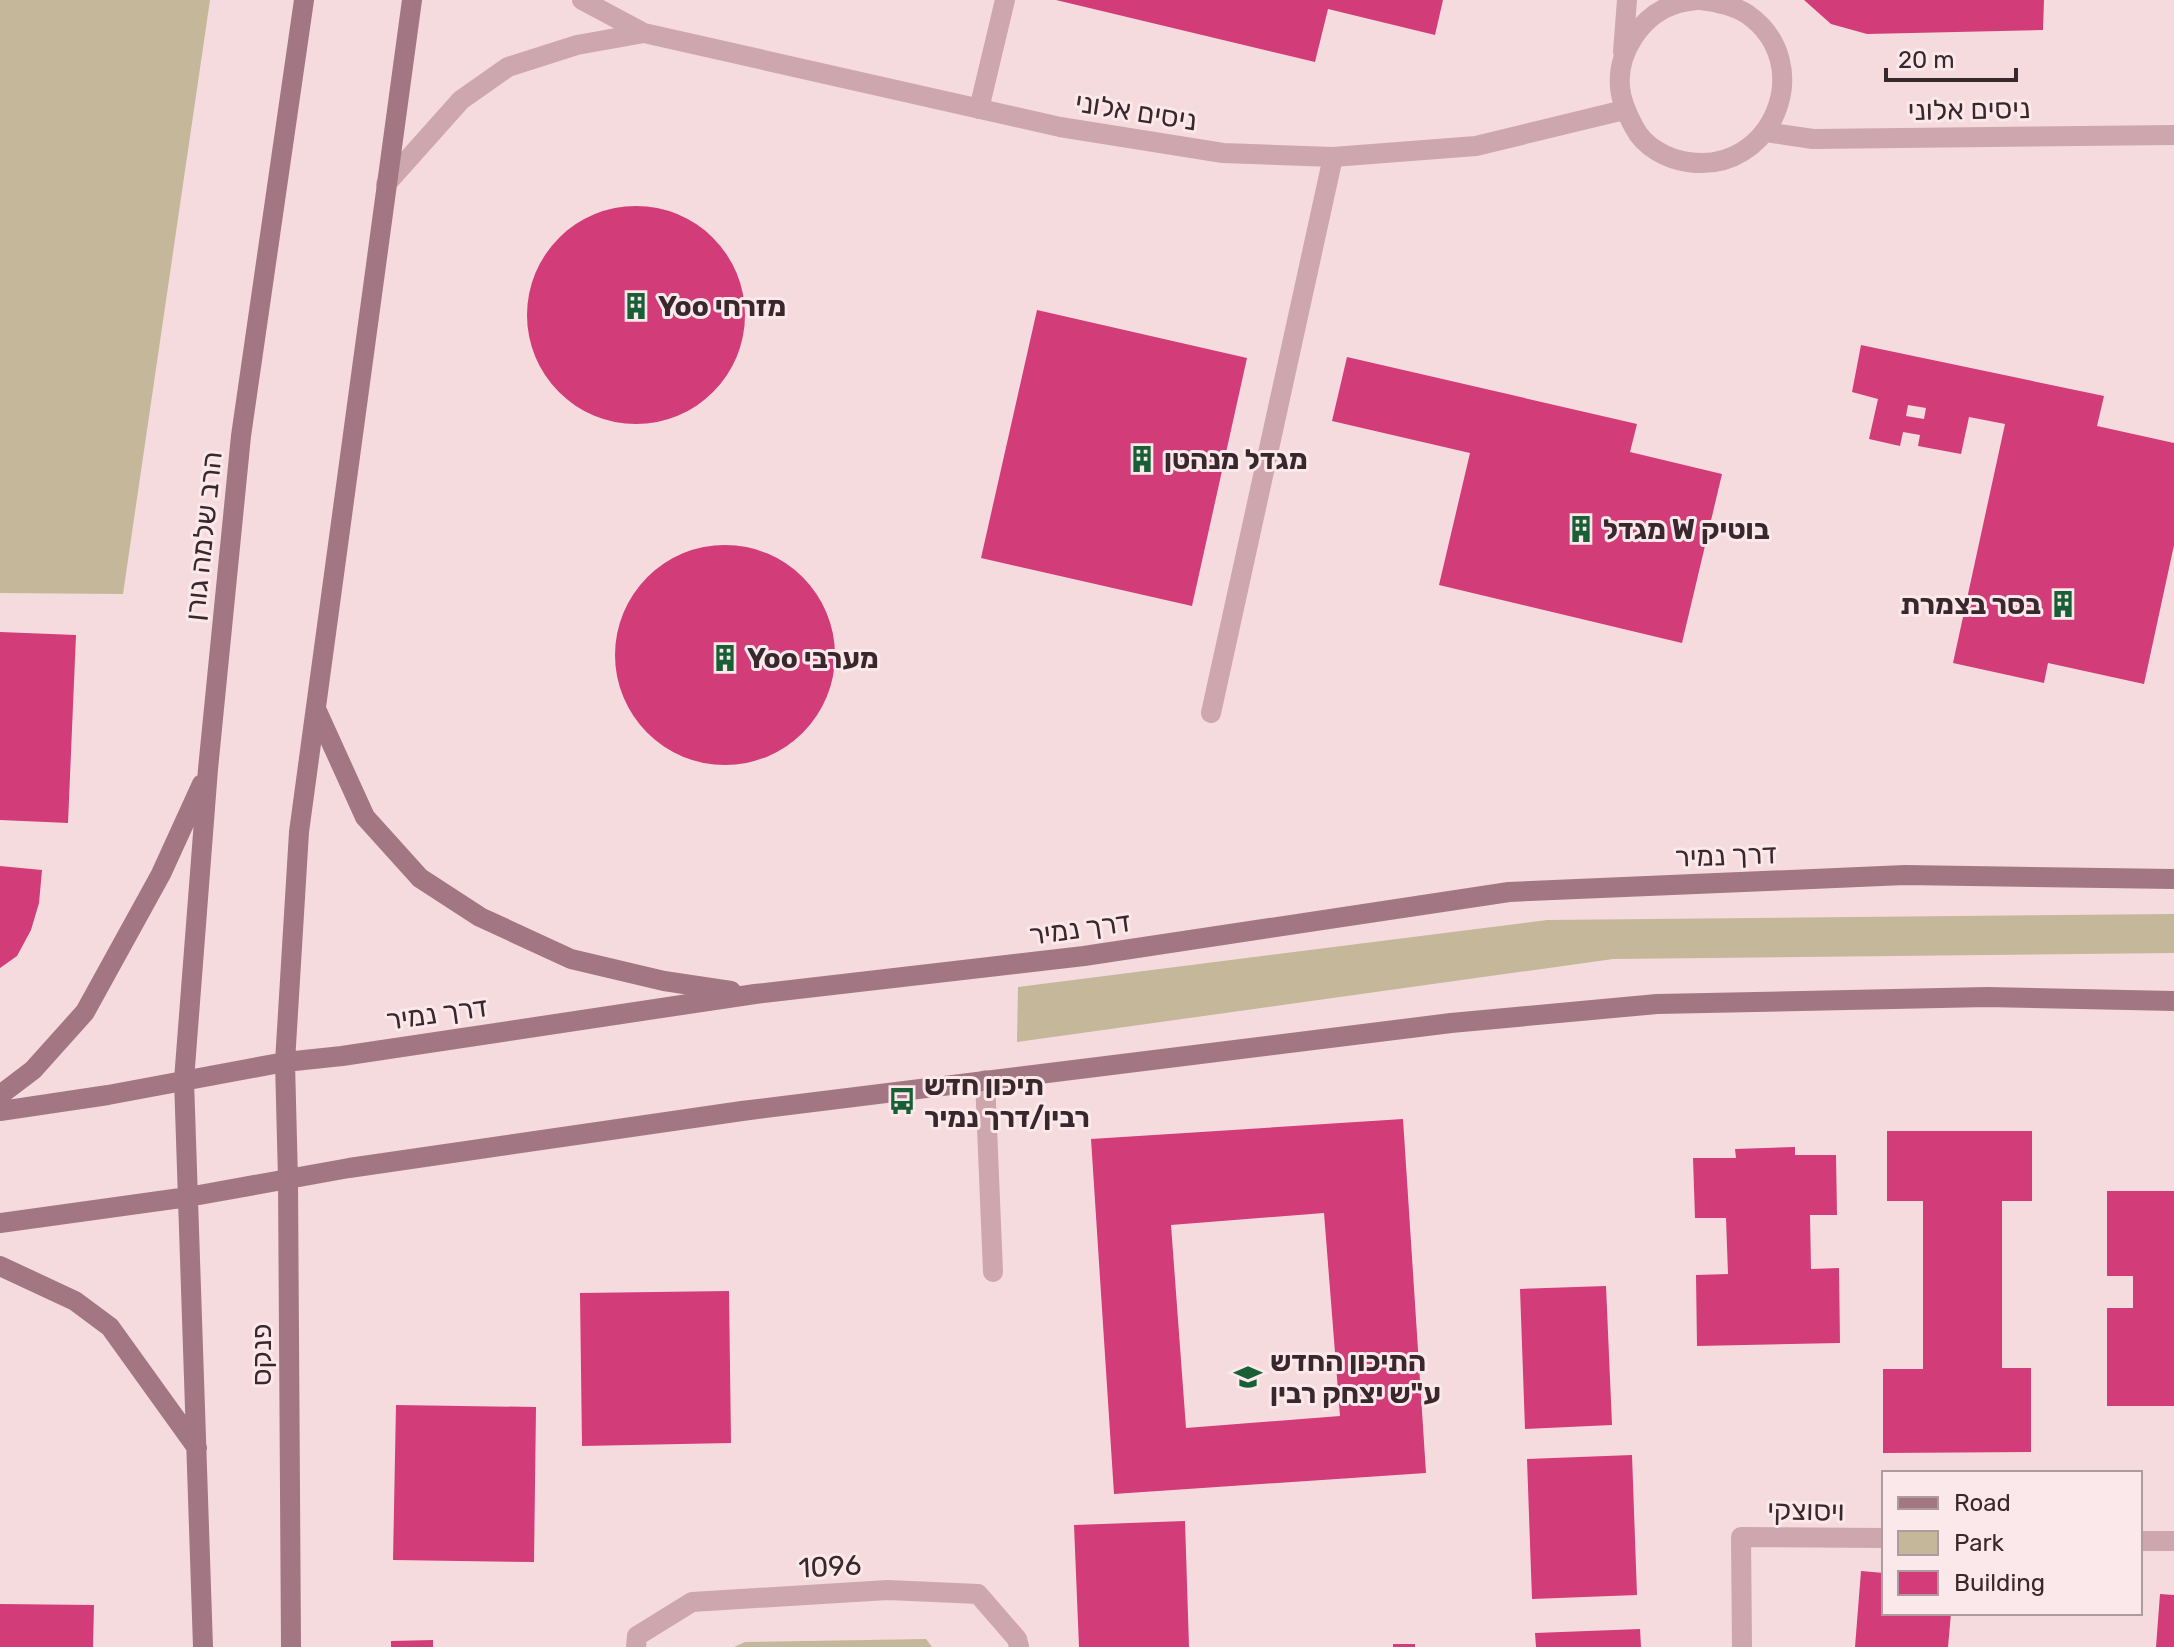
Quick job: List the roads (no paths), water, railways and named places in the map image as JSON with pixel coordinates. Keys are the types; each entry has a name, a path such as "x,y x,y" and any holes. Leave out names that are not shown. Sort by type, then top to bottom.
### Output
{"main road":[{"name":"הרב שלמה גורן","path":"184,1080 208,769 241,436 304,0"},
{"path":"285,1062 299,832 412,0"},
{"path":"315,708 365,817 420,878 480,917 571,959 664,981 755,994"},
{"path":"0,1095 33,1070 85,1012 161,874 208,769"},
{"name":"דרך נמיר","path":"0,1111 108,1095 285,1062 755,994 1084,956 1509,892 1905,875 2174,879"},
{"path":"0,1223 188,1197 349,1168 726,1113 1451,1023 1657,1004 1987,997 2174,1001"},
{"name":"פנקס","path":"285,1062 291,1647"},
{"path":"184,1080 203,1647"},
{"path":"0,1266 75,1301 110,1327 197,1448"}],"street":[{"name":"ניסים אלוני","path":"582,0 644,33 1060,127 1223,153 1333,157 1476,146 1624,110"},
{"path":"979,109 1005,0"},
{"path":"1622,61 1633,37 1650,17 1673,5 1699,0 1745,7 1767,33 1779,56 1783,82 1778,109 1766,132 1748,149 1726,161 1701,164 1676,161 1654,150 1636,132 1624,110 1619,85 1627,0"},
{"name":"ניסים אלוני","path":"386,184 461,100 508,67 577,45 644,33"},
{"name":"ניסים אלוני","path":"1766,132 1813,139 2174,135"},
{"path":"1211,713 1333,157"},
{"path":"985,1080 993,1272"},
{"name":"ויסוצקי","path":"1742,1647 1741,1537 1882,1538"},
{"path":"2142,1541 2174,1541"},
{"name":"1096","path":"636,1647 637,1636 692,1602 888,1590 978,1594 1017,1639 1019,1647"}],"place":[{"name":"Yoo מזרחי","path":"636,306"},
{"name":"מגדל מנהטן","path":"1142,459"},
{"name":"מגדל W בוטיק","path":"1581,529"},
{"name":"בסר בצמרת","path":"2063,604"},
{"name":"Yoo מערבי","path":"725,658"},
{"name":"תיכון חדש רבין/דרך נמיר","path":"902,1101"},
{"name":"התיכון החדש ע\"ש יצחק רבין","path":"1248,1377"}]}
